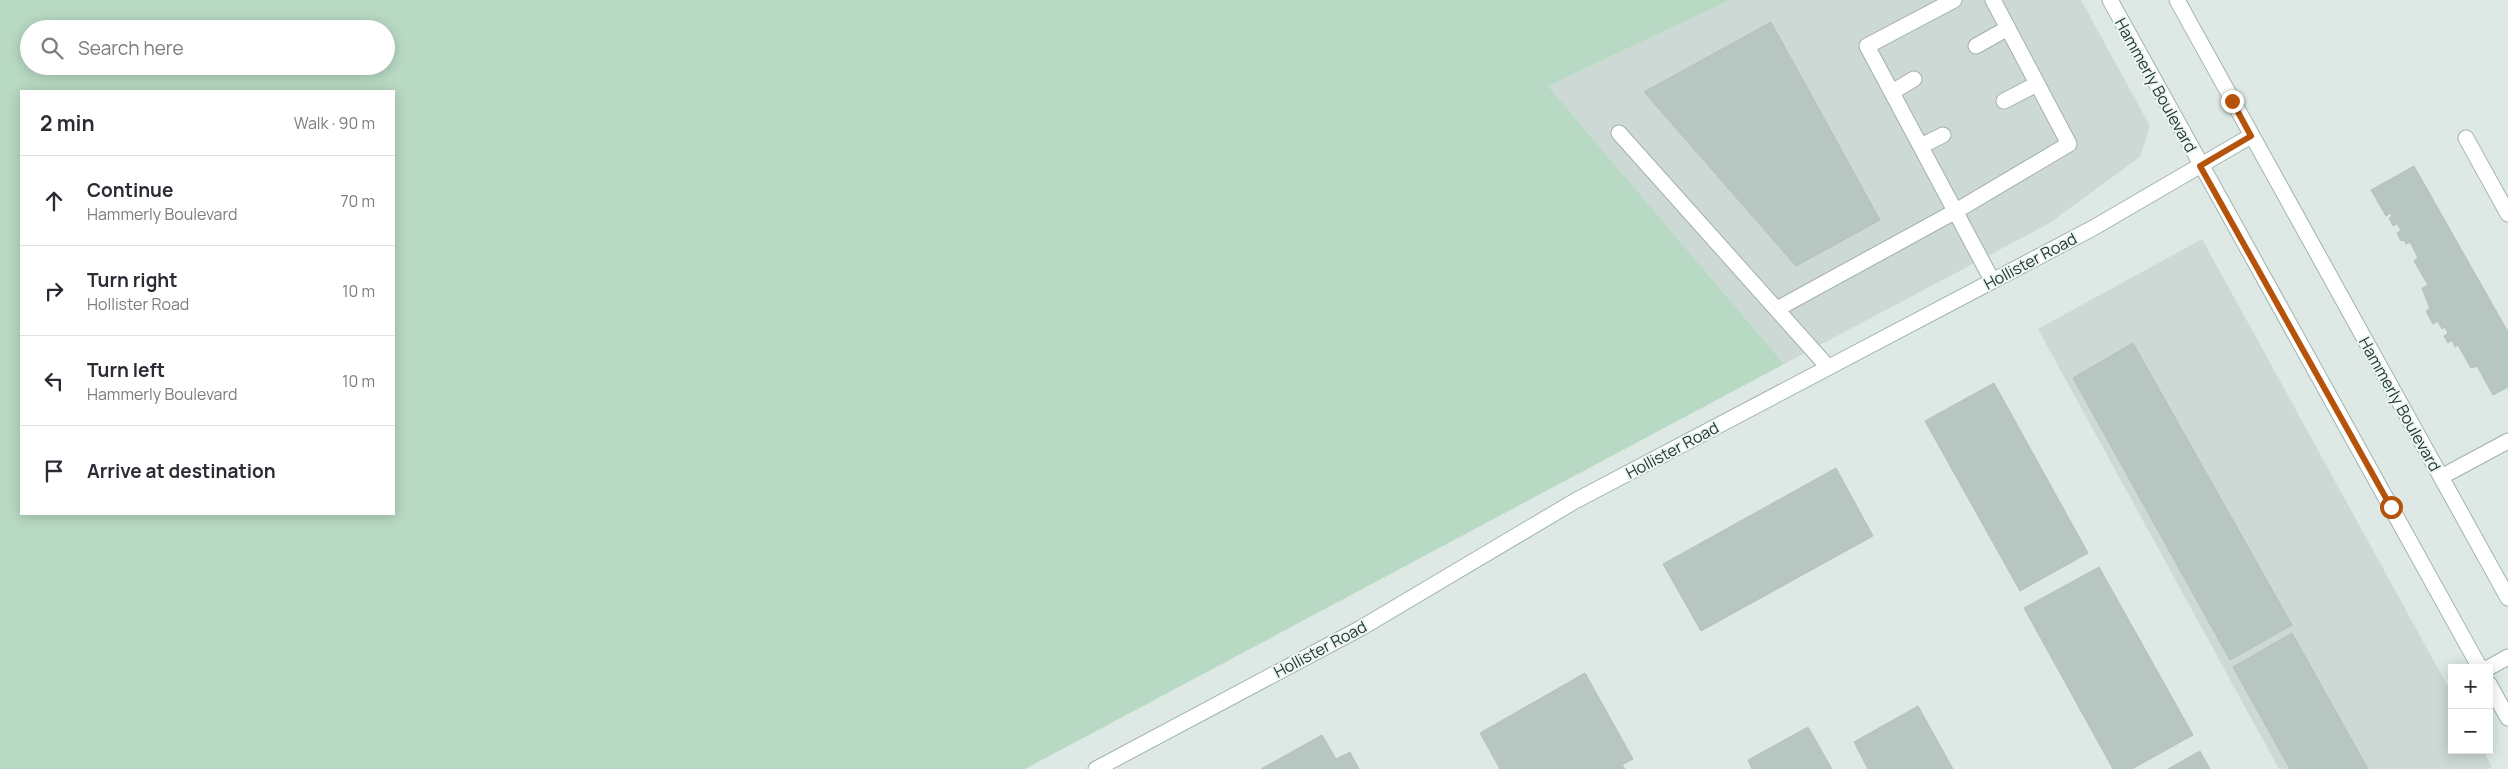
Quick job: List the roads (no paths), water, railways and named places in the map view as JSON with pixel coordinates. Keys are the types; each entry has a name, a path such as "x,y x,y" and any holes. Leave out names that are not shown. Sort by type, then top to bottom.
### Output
{"main road":[{"path":"1954,0 1867,46 1992,280"},
{"path":"1777,309 1956,211 2069,144 1993,0"},
{"name":"Hammerly Boulevard","path":"2110,0 2200,166 2478,664"},
{"name":"Hammerly Boulevard","path":"2177,0 2508,598"},
{"path":"1976,46 2008,28"},
{"path":"1892,92 1914,79"},
{"path":"2004,101 2037,84"},
{"path":"1618,133 1828,367"},
{"path":"1921,146 1942,134"},
{"name":"Hollister Road","path":"1096,769 1361,628 1575,501 2093,228 2251,136"},
{"path":"2466,138 2508,214"},
{"path":"2441,478 2508,441"},
{"path":"2493,665 2508,657"},
{"path":"2493,691 2508,718"}]}
